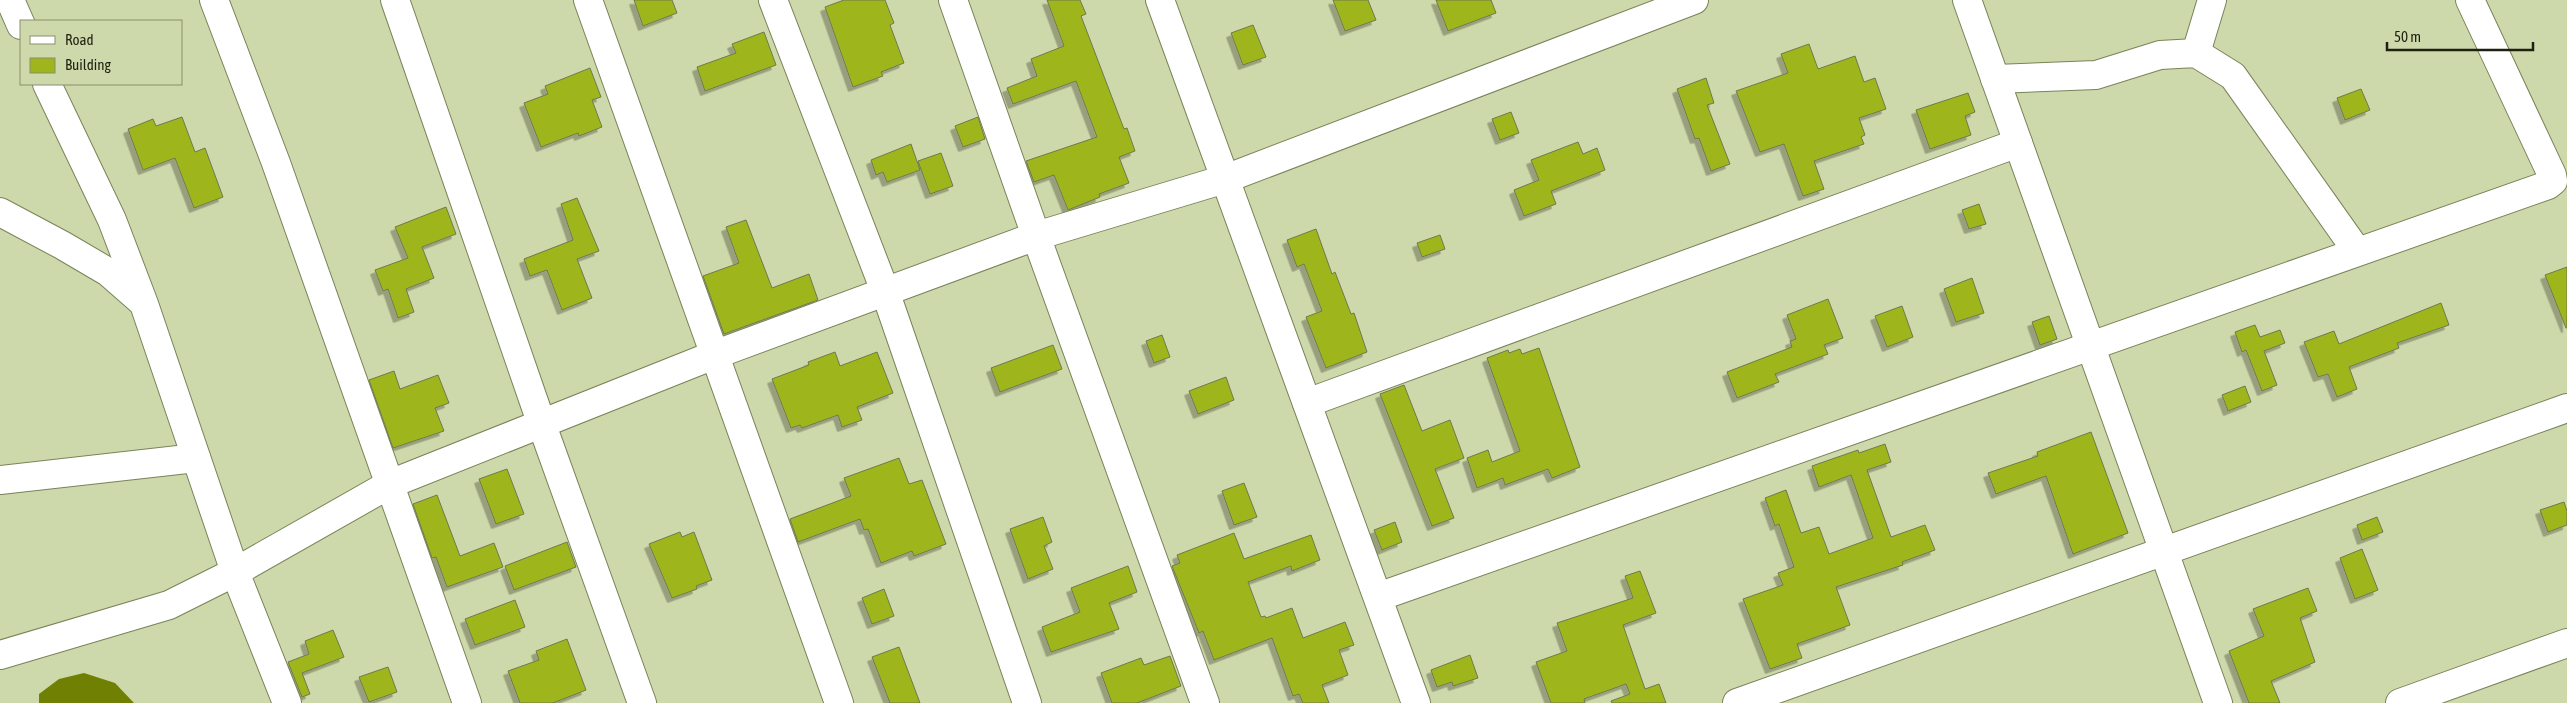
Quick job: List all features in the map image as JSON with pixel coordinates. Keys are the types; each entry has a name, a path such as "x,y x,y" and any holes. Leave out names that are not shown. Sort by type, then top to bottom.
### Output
{"street":[{"path":"10,0 20,23"},
{"path":"214,0 279,172 467,703"},
{"path":"395,0 542,425 642,703"},
{"path":"588,0 839,703"},
{"path":"773,0 884,291 1027,703"},
{"path":"953,0 1036,236 1205,703"},
{"path":"1160,0 1416,703"},
{"path":"0,655 169,605 235,572 390,484 714,355 1036,236 1225,179 1694,0"},
{"path":"1966,0 2218,703"},
{"path":"2196,53 2212,0"},
{"path":"1378,597 2539,188 2553,181 2470,0"},
{"path":"1995,78 2096,75 2160,55 2196,53 2233,76 2357,251"},
{"path":"47,85 112,220 144,304 235,572 286,703"},
{"path":"1306,402 2018,144"},
{"path":"0,212 108,272 144,304"},
{"path":"1737,703 2164,553 2567,408"},
{"path":"0,480 196,458"},
{"path":"2400,703 2567,644"}],"shaded area":[{"path":"84,673 115,683 134,703 39,703 39,694 59,679"}],"building":[{"path":"634,0 672,0 677,13 643,26"},
{"path":"844,0 885,0 894,23 890,25 904,63 881,72 883,76 853,87 825,7"},
{"path":"1047,0 1080,0 1086,14 1081,16 1124,129 1127,128 1135,151 1119,157 1129,183 1099,194 1100,197 1068,210 1054,175 1034,182 1026,161 1097,137 1076,81 1013,104 1007,88 1037,76 1031,59 1064,46"},
{"path":"1333,0 1368,0 1376,20 1345,31"},
{"path":"1436,0 1491,0 1496,13 1448,31"},
{"path":"1253,25 1266,57 1243,65 1231,33"},
{"path":"764,32 776,65 705,91 697,67 736,53 732,44"},
{"path":"1809,44 1818,69 1855,56 1864,82 1875,78 1886,109 1859,118 1865,135 1861,137 1864,144 1814,161 1824,189 1803,196 1784,144 1760,152 1736,91 1788,73 1781,54"},
{"path":"590,68 601,97 592,100 602,127 579,136 578,133 541,147 524,103 548,94 545,86"},
{"path":"1706,78 1714,103 1707,105 1730,164 1711,171 1699,138 1695,139 1677,89"},
{"path":"2361,89 2370,110 2345,120 2337,98"},
{"path":"1968,93 1975,112 1965,116 1971,135 1930,149 1916,110"},
{"path":"1511,112 1519,133 1500,140 1492,119"},
{"path":"182,117 195,152 205,148 223,197 194,208 175,158 143,170 128,129 153,119 156,126"},
{"path":"978,117 985,139 963,147 955,126"},
{"path":"1578,142 1583,154 1597,148 1605,170 1551,191 1556,204 1524,216 1514,190 1539,180 1531,160"},
{"path":"911,144 920,170 887,182 883,172 876,175 871,160"},
{"path":"941,153 953,186 930,194 918,161"},
{"path":"577,198 599,251 577,259 592,298 562,310 547,270 530,276 524,259 573,240 561,204"},
{"path":"1979,204 1986,224 1969,229 1962,210"},
{"path":"446,207 456,234 422,247 434,278 406,289 414,312 398,318 388,289 383,291 375,270 408,258 395,227"},
{"path":"746,220 772,288 809,274 818,300 724,334 703,276 739,263 726,227"},
{"path":"1316,229 1332,274 1335,272 1351,314 1354,313 1367,352 1326,368 1306,317 1322,311 1304,264 1297,267 1287,240"},
{"path":"1440,235 1445,249 1422,257 1417,243"},
{"path":"2567,267 2567,328 2566,328 2545,275"},
{"path":"1972,278 1984,313 1956,322 1944,289"},
{"path":"1828,299 1843,338 1824,345 1828,354 1775,374 1779,382 1737,398 1727,372 1792,347 1790,341 1796,339 1787,315"},
{"path":"2441,303 2449,325 2397,343 2399,348 2349,367 2357,389 2337,397 2328,374 2318,377 2304,342 2334,331 2339,344"},
{"path":"1902,306 1913,337 1887,347 1875,316"},
{"path":"2049,316 2057,339 2040,345 2032,322"},
{"path":"2255,325 2260,337 2280,330 2285,343 2264,351 2277,385 2262,391 2246,350 2242,352 2235,332"},
{"path":"1162,335 1170,357 1154,363 1146,341"},
{"path":"1053,345 1062,369 1000,392 991,368"},
{"path":"1539,348 1580,467 1552,478 1548,469 1505,485 1503,478 1477,488 1467,458 1488,450 1492,462 1520,451 1487,358 1508,350 1509,353 1520,349 1522,354"},
{"path":"835,352 840,366 877,352 893,393 857,407 862,420 842,427 838,415 802,428 800,425 791,428 772,379 809,365 808,362"},
{"path":"394,371 400,389 438,375 449,403 435,408 444,431 393,448 369,380"},
{"path":"1226,377 1234,400 1198,414 1189,391"},
{"path":"1404,385 1422,431 1450,420 1464,458 1435,469 1454,518 1432,526 1380,394"},
{"path":"2245,386 2251,402 2228,411 2222,395"},
{"path":"2091,432 2128,533 2073,554 2046,476 1996,494 1988,473 2038,456 2037,452"},
{"path":"1885,444 1891,462 1867,470 1891,537 1925,525 1935,550 1902,562 1903,565 1836,587 1850,625 1797,644 1802,658 1770,669 1743,599 1783,585 1778,573 1794,567 1779,524 1775,526 1765,498 1786,490 1801,533 1819,527 1829,554 1873,538 1851,475 1819,487 1812,466 1858,450 1859,453"},
{"path":"899,458 909,484 922,480 946,544 914,556 912,551 881,563 868,529 864,530 860,519 798,542 790,519 851,496 844,478"},
{"path":"507,469 524,514 496,524 479,479"},
{"path":"1244,483 1257,517 1234,525 1222,491"},
{"path":"437,495 460,556 494,543 503,567 447,587 436,557 432,558 413,504"},
{"path":"2564,502 2567,511 2567,525 2548,532 2540,510"},
{"path":"1043,517 1052,542 1044,546 1053,569 1028,579 1010,529"},
{"path":"2377,517 2383,532 2362,540 2357,525"},
{"path":"1395,522 1402,542 1382,550 1374,530"},
{"path":"680,532 682,537 694,532 712,580 696,586 697,589 672,598 649,544"},
{"path":"1234,533 1244,559 1311,535 1320,560 1292,571 1291,566 1248,582 1261,617 1265,616 1266,618 1292,608 1303,638 1345,622 1354,645 1339,650 1348,675 1322,685 1329,703 1303,703 1299,694 1293,696 1272,638 1214,660 1203,631 1199,633 1172,566 1180,563 1177,555"},
{"path":"567,542 576,567 514,590 505,566"},
{"path":"2362,549 2378,590 2355,599 2340,558"},
{"path":"1128,566 1137,592 1109,603 1119,629 1051,652 1042,627 1080,612 1071,588"},
{"path":"1640,571 1656,613 1623,625 1645,689 1659,684 1666,703 1612,703 1611,701 1630,694 1626,684 1584,699 1585,703 1551,703 1536,662 1567,651 1557,623 1633,598 1625,576"},
{"path":"2308,588 2317,611 2300,618 2315,662 2271,681 2280,703 2249,703 2229,651 2264,636 2253,609"},
{"path":"884,589 894,616 872,624 862,598"},
{"path":"515,600 525,627 475,645 465,619"},
{"path":"333,630 344,657 302,673 310,694 302,697 288,662 309,654 305,641"},
{"path":"567,639 586,690 553,703 520,703 508,671 539,660 536,651"},
{"path":"899,647 920,703 890,703 872,657"},
{"path":"1470,655 1478,678 1453,686 1452,682 1437,687 1431,670"},
{"path":"1170,656 1181,686 1137,703 1112,703 1101,673 1141,658 1144,665"},
{"path":"388,667 397,692 369,702 359,677"}]}
